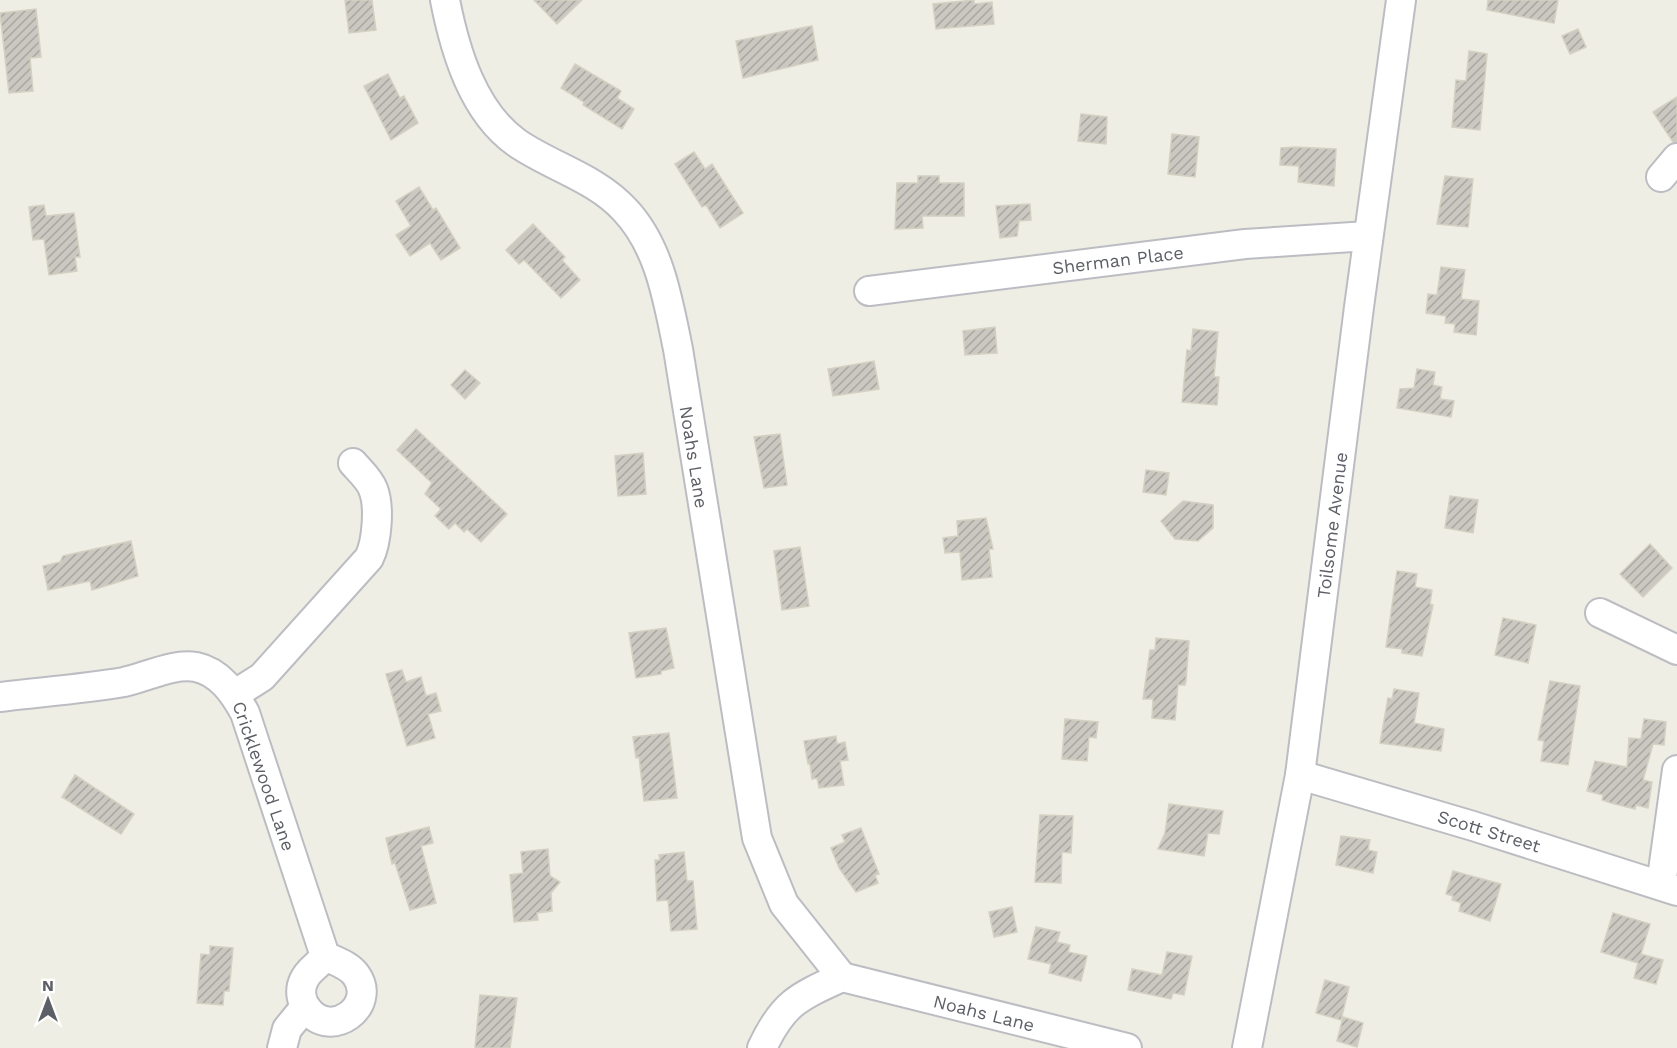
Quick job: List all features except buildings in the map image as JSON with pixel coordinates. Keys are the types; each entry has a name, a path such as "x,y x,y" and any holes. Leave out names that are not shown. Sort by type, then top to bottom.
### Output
{"street":[{"name":"Noahs Lane","path":"445,0 453,39 466,75 490,116 517,143 601,189 625,209 642,231 664,284 678,349 757,838 784,904 842,977 1126,1048"},
{"name":"Toilsome Avenue","path":"1247,1048 1300,775 1368,236 1401,0"},
{"name":"Sherman Place","path":"869,291 1245,244 1368,236"},
{"path":"235,694 262,677 369,558 375,546 377,526 374,489 352,463"},
{"path":"1600,613 1677,650"},
{"name":"Cricklewood Lane","path":"0,698 125,682 171,668 195,667 212,672 235,694 244,713 325,956"},
{"path":"1669,888 1677,770"},
{"name":"Scott Street","path":"1300,775 1669,888"},
{"path":"325,956 349,968 361,984 359,1004 354,1012 337,1022 319,1019 305,1007 302,998 304,978 325,956"},
{"path":"762,1048 775,1021 800,996 842,977"},
{"path":"282,1048 287,1029 305,1007"}]}
